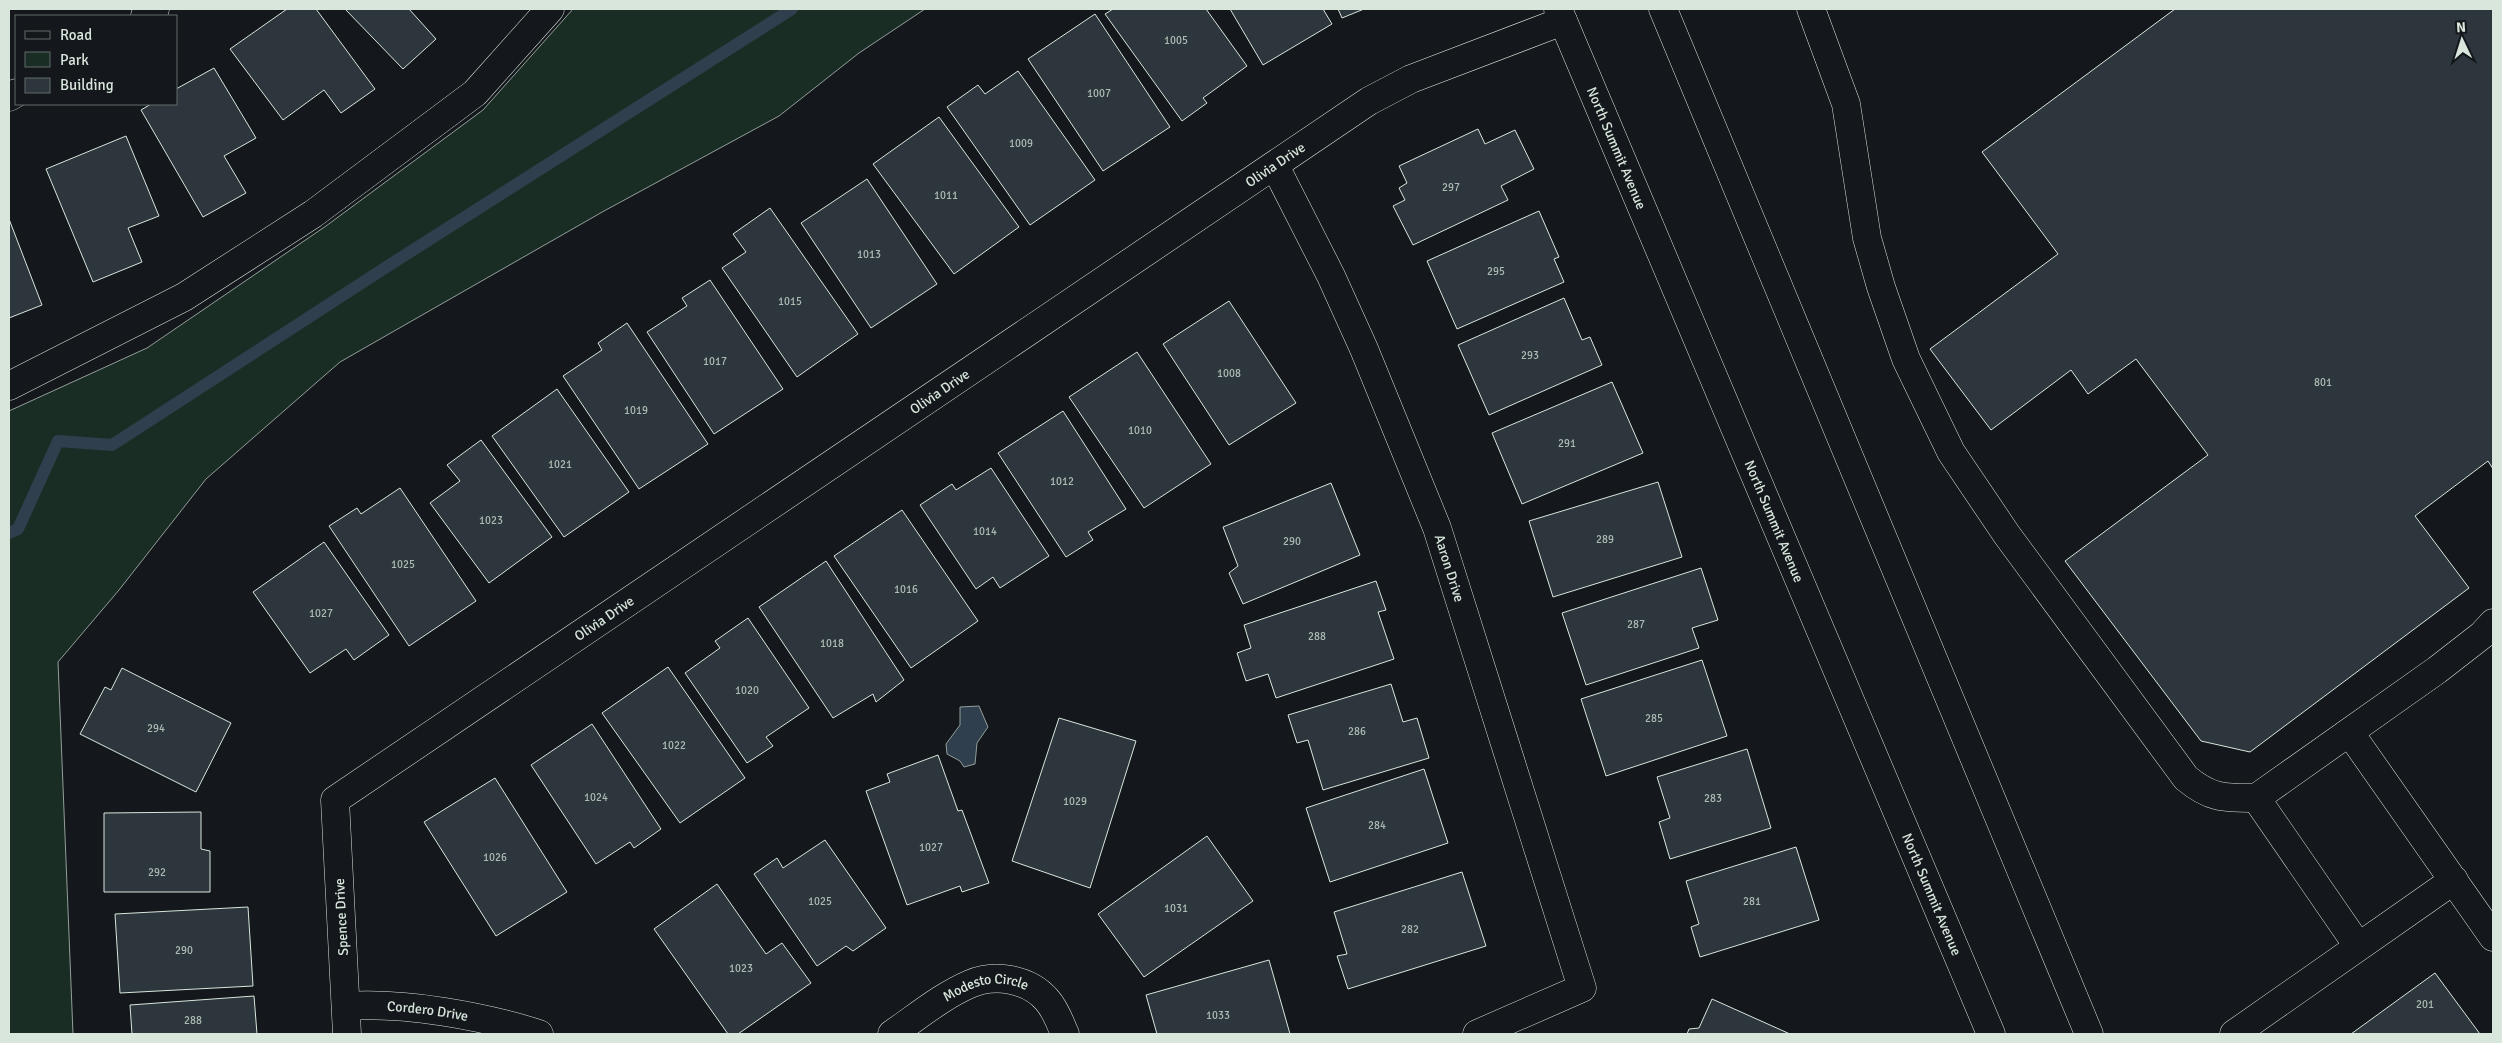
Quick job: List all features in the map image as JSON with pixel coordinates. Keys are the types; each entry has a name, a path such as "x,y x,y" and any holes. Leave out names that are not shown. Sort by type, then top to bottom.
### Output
{"street":[{"path":"9,386 184,297 313,214 475,93 550,9"},
{"path":"1663,9 2089,1034"},
{"path":"1811,9 1846,104 1867,238 1881,286 1906,359 1951,452 2007,535 2186,778 2203,792 2228,798 2256,798 2350,733 2482,635 2493,623"},
{"name":"Olivia Drive","path":"335,800 1370,101 1411,79 1564,13"},
{"name":"North Summit Avenue","path":"1564,13 1991,1034"},
{"name":"Aaron Drive","path":"1275,166 1331,276 1360,340 1437,528 1582,988 1477,1034"},
{"path":"2350,733 2493,937"},
{"path":"2256,798 2358,946"},
{"name":"Spence Drive","path":"335,800 347,1034"},
{"path":"2234,1034 2454,880"},
{"name":"Modesto Circle","path":"892,1034 964,987 979,982 1002,979 1020,982 1048,1000 1065,1034"},
{"name":"Cordero Drive","path":"346,1006 403,1007 446,1014 539,1034"}],"green space":[{"path":"573,9 925,9 859,53 779,116 604,211 340,362 206,479 119,590 58,662 73,1034 9,1034 9,411 147,348 326,226 483,110"}],"water":[{"path":"979,706 988,727 977,743 975,764 964,767 960,761 947,754 946,744 960,725 960,707"}],"building":[{"path":"287,9 316,9 375,89 341,113 324,90 283,120 230,49"},
{"path":"345,9 409,9 436,39 403,69"},
{"path":"1113,9 1206,9 1247,66 1203,98 1207,103 1182,121 1105,14"},
{"path":"1230,9 1323,9 1332,24 1263,65"},
{"path":"1338,9 1364,9 1342,18"},
{"path":"2175,9 2493,9 2493,469 2488,461 2415,516 2469,588 2250,752 2201,741 2065,561 2208,455 2136,359 2088,394 2071,370 1991,430 1930,349 2058,254 1982,152"},
{"path":"1095,14 1170,127 1103,171 1028,59"},
{"path":"214,68 256,138 224,156 246,193 203,217 141,110 149,105 178,105 178,88"},
{"path":"1018,71 1095,180 1030,225 947,107 978,85 985,94"},
{"path":"939,117 1019,227 954,274 873,164"},
{"path":"1478,129 1485,144 1515,130 1534,169 1501,186 1508,200 1413,245 1393,206 1405,200 1399,188 1407,183 1399,166"},
{"path":"126,136 159,216 128,228 142,262 93,282 46,169"},
{"path":"867,179 937,284 871,328 801,223"},
{"path":"770,208 858,334 797,377 722,268 746,252 733,234"},
{"path":"1539,211 1559,257 1554,259 1564,282 1457,329 1427,261"},
{"path":"9,219 42,305 9,318"},
{"path":"710,280 783,389 714,434 647,332 687,306 682,298"},
{"path":"1564,298 1582,340 1590,337 1602,365 1489,415 1458,345"},
{"path":"1229,301 1296,403 1229,445 1163,344"},
{"path":"627,323 708,444 639,489 563,376 602,350 598,343"},
{"path":"1137,352 1211,464 1144,508 1069,397"},
{"path":"1612,382 1643,453 1522,504 1492,433"},
{"path":"557,389 629,492 564,537 492,436"},
{"path":"1063,411 1126,509 1088,532 1093,540 1066,557 998,453"},
{"path":"481,440 552,537 489,583 430,503 460,481 447,465"},
{"path":"991,468 1049,556 1000,588 993,577 976,589 920,505 952,484 956,490"},
{"path":"1658,482 1682,557 1553,597 1529,521"},
{"path":"1331,483 1360,555 1243,604 1229,573 1238,566 1223,527"},
{"path":"400,488 476,601 409,646 329,526 357,508 361,514"},
{"path":"902,510 978,621 911,668 834,556"},
{"path":"324,542 389,635 354,660 346,649 310,673 253,592"},
{"path":"826,561 904,680 876,702 873,694 833,718 759,607"},
{"path":"1701,568 1718,620 1692,628 1699,648 1586,685 1562,613"},
{"path":"1376,581 1386,610 1378,612 1394,659 1276,698 1268,674 1246,681 1237,653 1251,648 1244,625"},
{"path":"748,618 809,708 766,737 773,746 747,763 685,673 720,648 715,641"},
{"path":"1702,660 1727,736 1606,776 1581,699"},
{"path":"668,667 745,778 680,823 602,713"},
{"path":"122,668 231,723 196,792 80,734 105,687 111,690"},
{"path":"1391,684 1403,722 1417,718 1429,758 1323,790 1308,740 1297,743 1288,715"},
{"path":"1059,718 1136,741 1090,888 1012,861"},
{"path":"592,724 661,829 634,848 630,842 596,864 531,765"},
{"path":"1747,749 1771,828 1670,859 1659,822 1670,818 1657,777"},
{"path":"938,755 958,811 962,810 989,883 962,892 960,886 907,905 866,791 890,782 887,774"},
{"path":"1424,769 1448,843 1330,882 1306,808"},
{"path":"495,778 567,892 496,936 424,822"},
{"path":"201,812 201,849 210,851 210,892 104,892 104,813"},
{"path":"1207,836 1253,901 1144,977 1098,914"},
{"path":"825,840 886,928 853,951 846,946 817,966 754,874 777,858 783,868"},
{"path":"1796,847 1819,920 1700,957 1691,927 1699,924 1686,881"},
{"path":"1462,872 1486,946 1348,989 1337,956 1347,954 1334,912"},
{"path":"717,884 766,954 782,943 811,983 738,1034 728,1034 654,929"},
{"path":"248,907 253,986 120,993 115,914"},
{"path":"1269,960 1290,1034 1157,1034 1146,995"},
{"path":"2435,973 2480,1034 2351,1034"},
{"path":"254,996 257,1034 132,1034 130,1005"},
{"path":"1712,999 1790,1034 1687,1034 1689,1029 1699,1028"}],"waterway":[{"path":"9,533 18,529 58,441 112,445 391,264 792,9"}]}
